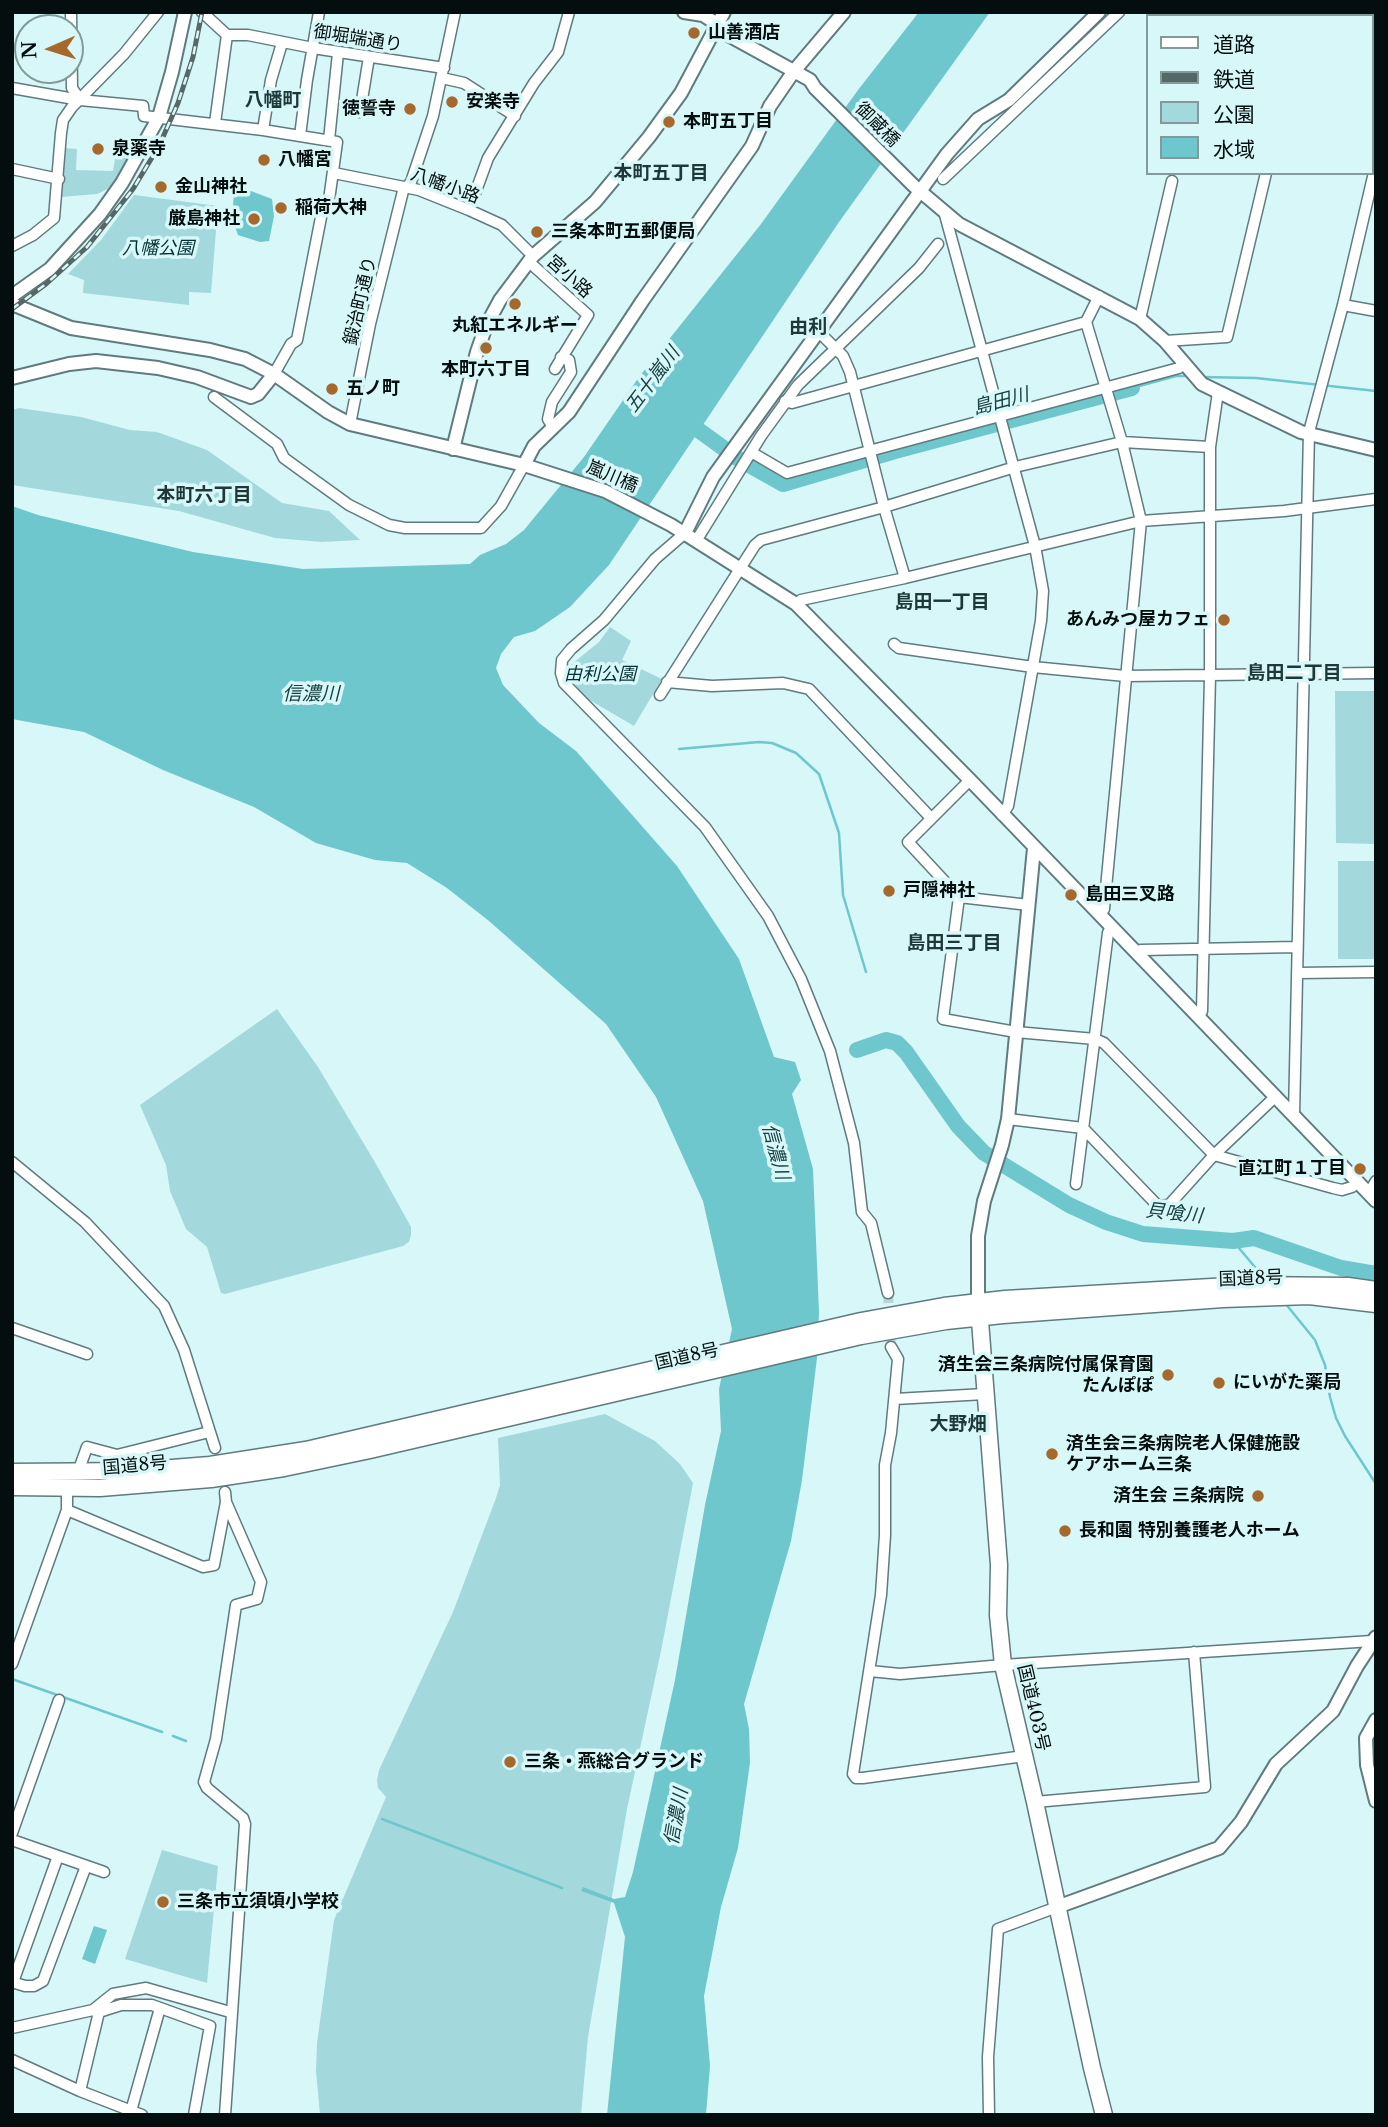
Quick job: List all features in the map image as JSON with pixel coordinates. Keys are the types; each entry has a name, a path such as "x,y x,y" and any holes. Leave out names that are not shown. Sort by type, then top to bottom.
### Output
{"highway":[{"name":"国道8号","path":"17,1470 134,1471 262,1464 370,1450 861,1329 979,1310 1348,1286 1376,1290"},
{"name":"国道8号","path":"1307,1290 1376,1304"},
{"name":"国道403号","path":"979,1310 999,1565 998,1615 1003,1665 1104,2115"},
{"name":"国道8号","path":"12,1487 67,1488 211,1479 262,1464"}],"street":[{"path":"71,12 72,88 79,100"},
{"path":"12,246 33,235 54,218 63,120 72,107 124,54 158,12"},
{"path":"12,296 50,269 100,214 122,183 159,117 185,12"},
{"path":"300,136 319,12"},
{"name":"鍛治町通り","path":"350,424 370,324 403,191 407,187 433,116 455,12"},
{"path":"469,210 488,159 534,83 558,52 569,12"},
{"name":"御蔵橋","path":"684,12 703,15 721,31 810,80 917,189 959,224 1140,319 1166,341 1202,384 1301,432 1376,450"},
{"path":"453,449 486,326 500,300 531,259 595,202 649,136 681,93 723,12"},
{"path":"214,397 277,444 285,458 349,505 375,520 405,528 481,528 487,524 530,467 534,446 569,412 643,300 752,146 770,106 794,71 842,12"},
{"path":"888,1293 871,1223 862,1212 854,1143 830,1051 801,979 768,916 705,827 564,683 561,673 562,660 604,620 655,559 685,533 713,477 917,189 978,119 1009,100 1099,12"},
{"path":"943,179 1119,12"},
{"path":"205,14 227,35 215,124"},
{"name":"御堀端通り","path":"227,35 248,34 282,43 369,57 443,73 464,83 515,116"},
{"path":"263,130 271,80 282,43"},
{"path":"329,140 338,53"},
{"path":"360,112 369,57"},
{"path":"12,88 79,100 143,106 144,116 337,142 329,200 323,207 297,340 291,344 274,374 258,394 251,397 197,377 158,368 96,361 69,364 12,378"},
{"path":"12,169 58,178"},
{"name":"八幡小路","path":"334,173 419,190 469,210 502,225 531,259"},
{"path":"1166,341 1227,337 1266,175"},
{"path":"1294,1115 1309,432 1373,175"},
{"path":"1140,319 1172,181"},
{"path":"944,211 1015,467 1035,546 1042,592 1041,621 1009,806 1002,815"},
{"path":"696,541 785,401 836,347 919,268 938,244"},
{"name":"宮小路","path":"531,259 588,315 561,357"},
{"path":"1099,296 1086,322 1122,442 1141,521 1104,909 1100,915"},
{"name":"嵐川橋","path":"12,304 71,328 232,355 274,374 350,424 530,467 605,491 685,533 796,604 970,780 1372,1197"},
{"path":"1343,304 1376,311"},
{"path":"785,401 793,403 1086,322"},
{"path":"818,331 843,356 855,385 884,507 905,578"},
{"path":"553,427 548,419 552,402 570,372 569,360 561,357 555,369"},
{"path":"751,452 787,473 1002,421 1179,368 1183,362"},
{"path":"1199,1017 1202,1012 1210,677 1210,447 1218,392"},
{"path":"660,695 755,545 761,540 884,507 1015,467 1122,442 1210,447"},
{"path":"796,604 801,600 905,578 1141,521 1211,517 1376,499"},
{"path":"894,644 899,648 1033,667 1125,676 1376,673"},
{"path":"667,682 712,686 783,683 809,689 931,818"},
{"path":"970,780 908,842 959,897 1029,905"},
{"path":"979,1310 978,1236 984,1201 1002,1145 1007,1119 1034,848"},
{"path":"959,897 943,1020 1016,1032 1095,1039 1104,1043 1214,1155 1342,1190 1352,1187 1358,1181"},
{"path":"1076,1184 1108,933 1111,927"},
{"path":"1135,952 1297,947"},
{"path":"1297,973 1376,972"},
{"path":"1007,1119 1083,1128 1158,1206 1168,1205 1214,1155 1276,1096"},
{"path":"12,1162 85,1222 164,1306 184,1350 215,1448"},
{"path":"1372,1197 1376,1181"},
{"path":"12,1328 87,1354"},
{"path":"891,1347 898,1359 885,1465 885,1535 881,1595 853,1774 856,1778 1024,1756"},
{"path":"895,1399 985,1394"},
{"path":"78,1472 87,1447 117,1455 209,1432"},
{"path":"12,1664 67,1510 67,1488"},
{"path":"67,1510 203,1567 214,1564 226,1497 261,1582 257,1599 236,1605 216,1739 204,1782 207,1788 243,1818 245,1824 230,2011 225,2115"},
{"path":"870,1671 900,1674 1374,1639"},
{"path":"989,2115 988,2057 999,1929 1219,1849 1241,1822 1276,1764 1333,1711 1374,1639"},
{"path":"1035,1802 1205,1787 1194,1652"},
{"path":"12,1833 59,1700"},
{"path":"1376,1720 1366,1738 1368,1773 1376,1801"},
{"path":"12,1840 104,1872"},
{"path":"58,1856 12,1982 34,1986 43,1981 86,1866"},
{"path":"80,2091 96,2011 113,1994 146,1988 230,2011"},
{"path":"12,2028 121,2005 152,2005 210,2026 194,2115"},
{"path":"12,2060 137,2113 160,2008"}],"green space":[{"path":"142,141 117,185 97,194 61,197 64,148 77,149 76,170 113,171 117,147"},
{"name":"八幡公園","path":"134,195 218,206 211,293 189,292 189,305 83,293 84,280 68,274 101,240"},
{"path":"19,408 81,417 130,430 157,432 207,450 282,503 329,511 360,540 322,542 275,538 179,511 12,485 12,410"},
{"name":"由利公園","path":"610,627 631,641 622,660 662,679 634,726 581,695 567,668 599,642"},
{"path":"1335,691 1376,691 1376,844 1336,843"},
{"path":"1338,861 1376,861 1376,959 1338,959"},
{"path":"277,1009 318,1067 376,1164 411,1227 411,1235 409,1242 403,1246 225,1294 221,1293 207,1247 186,1229 170,1191 166,1165 140,1105"},
{"name":"三条・燕総合グランド","path":"605,1414 655,1441 680,1464 693,1483 627,1809 588,2037 581,2115 320,2115 316,2071 317,2043 334,1920 386,1797 378,1788 379,1770 453,1612 496,1498 500,1485 498,1438"},
{"path":"162,1850 218,1866 207,1983 125,1959"}],"water":[{"name":"信濃川","path":"919,12 990,12 839,222 609,565 570,607 535,631 514,637 501,654 496,668 503,685 539,723 576,751 677,866 739,959 774,1057 795,1062 801,1080 792,1094 813,1169 819,1312 817,1358 802,1480 791,1541 744,1704 749,1729 750,1763 738,1848 721,1907 704,1996 710,2066 706,2115 607,2115 625,1937 614,1903 581,1891 583,1887 614,1899 625,1897 633,1872 675,1680 705,1505 721,1431 719,1389 732,1329 703,1201 656,1097 606,1024 489,921 447,888 407,863 375,860 316,843 254,807 163,770 84,732 12,719 12,506 38,515 193,552 303,569 470,564 480,555 506,544 524,530 584,457 639,377 761,224 858,90"},
{"path":"234,191 251,191 272,199 274,216 269,241 260,242 238,235 229,210 233,206"},
{"path":"94,1926 107,1930 95,1964 82,1959"}],"waterway":[{"name":"島田川","path":"1132,388 1176,376 1188,376"},
{"name":"島田川","path":"1201,377 1256,378 1376,391"},
{"name":"島田川","path":"682,418 737,458 783,484 895,451 1132,388"},
{"path":"679,749 772,743 796,753 819,774 839,833 843,895 866,972"},
{"name":"貝喰川","path":"857,1050 886,1040 897,1043 958,1126 984,1153 1069,1205 1106,1222 1143,1234 1233,1241 1254,1238 1341,1268 1376,1274"},
{"name":"貝喰川","path":"1233,1241 1265,1279"},
{"name":"貝喰川","path":"1285,1303 1315,1340 1325,1365 1336,1418 1376,1484"},
{"path":"12,1679 162,1732"},
{"path":"173,1736 186,1741"},
{"path":"382,1819 562,1888"}],"tunnel":[{"path":"888,1293 891,1347"}],"railway":[{"path":"12,309 46,284 87,247 133,189 159,146 178,103 193,57 202,12"}],"place":[{"name":"山善酒店","path":"694,33"},
{"name":"安楽寺","path":"452,102"},
{"name":"徳誓寺","path":"410,109"},
{"name":"本町五丁目","path":"669,122"},
{"name":"泉薬寺","path":"98,149"},
{"name":"八幡宮","path":"264,160"},
{"name":"金山神社","path":"161,187"},
{"name":"稲荷大神","path":"281,208"},
{"name":"厳島神社","path":"254,219"},
{"name":"三条本町五郵便局","path":"537,232"},
{"name":"丸紅エネルギー","path":"515,304"},
{"name":"本町六丁目","path":"486,348"},
{"name":"五ノ町","path":"332,389"},
{"name":"あんみつ屋カフェ","path":"1224,620"},
{"name":"戸隠神社","path":"889,891"},
{"name":"島田三叉路","path":"1071,895"},
{"name":"直江町１丁目","path":"1360,1169"},
{"name":"済生会三条病院付属保育園 たんぽぽ","path":"1168,1375"},
{"name":"にいがた薬局","path":"1219,1383"},
{"name":"済生会三条病院老人保健施設 ケアホーム三条","path":"1052,1454"},
{"name":"済生会 三条病院","path":"1258,1496"},
{"name":"長和園 特別養護老人ホーム","path":"1065,1531"},
{"name":"三条・燕総合グランド","path":"510,1762"},
{"name":"三条市立須頃小学校","path":"163,1902"}],"district":[{"name":"八幡町","path":"273,101"},
{"name":"本町五丁目","path":"661,174"},
{"name":"由利","path":"808,328"},
{"name":"本町六丁目","path":"204,496"},
{"name":"島田一丁目","path":"942,603"},
{"name":"島田二丁目","path":"1294,674"},
{"name":"島田三丁目","path":"954,944"},
{"name":"大野畑","path":"958,1425"}],"water label":[{"name":"五十嵐川","path":"653,380"}]}
